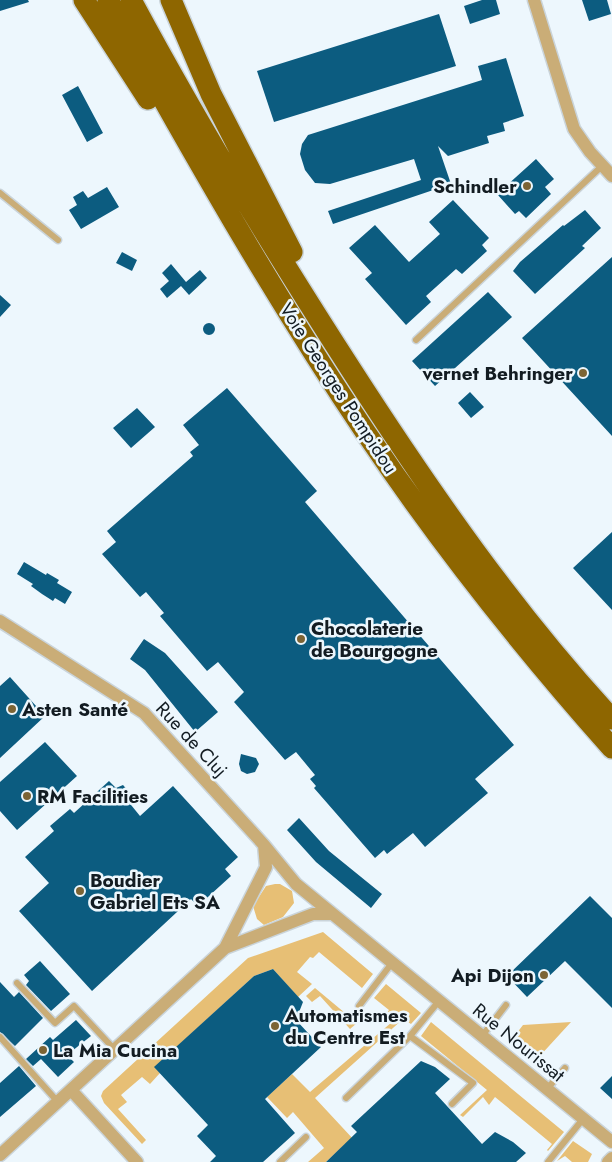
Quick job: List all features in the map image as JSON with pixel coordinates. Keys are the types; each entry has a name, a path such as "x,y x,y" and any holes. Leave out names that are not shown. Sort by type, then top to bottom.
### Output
{"highway":[{"path":"84,0 219,212 259,265"},
{"name":"Voie Georges Pompidou","path":"108,0 167,108 259,265 366,434 413,500 529,650 612,748"},
{"name":"Voie Georges Pompidou","path":"131,0 252,212 365,391 453,521 549,646 612,720"},
{"path":"171,0 212,94 251,175 351,355 365,391"}],"street":[{"path":"534,0 574,129 612,176"},
{"name":"Rue de Cluj","path":"0,621 144,714 264,845 296,884 332,914"},
{"path":"0,1155 225,948 266,867 264,845"},
{"path":"225,948 313,914 332,914"},
{"name":"Rue Nourissat","path":"332,914 612,1142"},
{"path":"71,1090 138,1162"},
{"path":"608,1162 612,1158"}],"lane":[{"path":"416,340 602,166"},
{"path":"0,193 58,240"},
{"path":"359,1006 392,963"},
{"path":"17,983 55,1023 74,1006 115,1050"},
{"path":"346,1098 410,1036 439,1001"},
{"path":"482,1036 506,1005"},
{"path":"410,1036 472,1084 452,1104"},
{"path":"0,1037 58,1102"},
{"path":"547,1089 565,1068"},
{"path":"548,1162 583,1119"},
{"path":"280,1162 306,1137"}],"shaded area":[{"path":"280,884 292,891 294,903 283,917 264,925 257,919 253,906 266,886"},
{"path":"323,932 373,974 362,988 319,952 313,958 310,957 297,972 312,984 298,997 273,969 254,976 155,1067 160,1073 150,1084 142,1077 121,1095 127,1102 118,1109 146,1140 142,1144 104,1103 101,1096 103,1091 248,958"},
{"path":"386,984 421,1013 411,1024 403,1019 315,1098 368,1155 345,1144 326,1162 308,1162 324,1148 293,1112 287,1118 267,1097 292,1074 310,1092 392,1022 386,1014 389,1010 374,998"},
{"path":"315,988 357,1023 350,1029 320,996 312,1002 306,996"},
{"path":"431,1022 564,1132 548,1151 552,1144 495,1097 489,1105 483,1097 463,1117 460,1115 487,1090 421,1036"},
{"path":"571,1022 538,1058 513,1038 523,1025"},
{"path":"573,1141 592,1154 588,1162 572,1162 565,1156 557,1161"}],"building":[{"path":"0,0 28,0 29,2 0,11"},
{"path":"482,0 496,0 500,14 470,24 464,6"},
{"path":"582,0 607,0 611,14 589,21"},
{"path":"439,14 456,66 274,122 257,71"},
{"path":"506,58 524,116 503,123 505,131 487,136 489,143 448,156 438,146 451,184 333,224 328,211 421,180 414,159 330,184 315,183 305,170 300,154 302,144 308,135 482,80 478,66"},
{"path":"78,86 103,133 87,142 62,95"},
{"name":"Schindler","path":"536,159 554,179 545,187 551,194 526,218 519,211 515,214 497,194"},
{"path":"107,187 119,207 81,229 69,210 77,205 73,197 83,191 88,198"},
{"path":"453,200 489,238 482,245 487,251 462,274 456,269 426,296 431,302 406,325 365,279 372,273 349,248 375,225 409,262 440,234 429,222"},
{"path":"585,210 601,228 582,246 585,248 535,294 513,271 520,262 563,225"},
{"path":"122,252 137,260 132,271 116,263"},
{"name":"vernet Behringer","path":"612,257 612,436 522,338"},
{"path":"171,264 186,282 200,270 207,278 189,295 181,286 167,298 160,289 169,281 162,273"},
{"path":"488,292 512,317 435,386 412,361"},
{"path":"0,295 11,305 0,317"},
{"path":"211,323 214,324 214,334 207,335 204,334 203,327 204,324"},
{"name":"Chocolaterie de Bourgogne","path":"227,388 317,491 305,502 514,745 475,779 488,793 425,847 413,833 387,854 384,850 375,858 314,788 316,786 310,779 315,775 296,752 285,760 234,702 244,692 218,662 207,671 160,616 164,613 146,592 140,597 102,554 116,542 107,531 193,456 190,452 199,445 183,425"},
{"path":"470,392 484,407 471,418 458,403"},
{"path":"137,408 155,427 131,448 113,428"},
{"path":"612,532 612,610 573,568"},
{"path":"24,562 59,580 57,583 72,592 65,604 55,598 53,601 31,586 33,584 17,574"},
{"path":"144,639 165,653 218,712 195,732 145,670 130,659"},
{"path":"10,677 45,716 0,758 0,686"},
{"name":"RM Facilities","path":"45,742 77,776 17,830 0,811 0,782"},
{"path":"241,754 256,758 259,764 255,772 247,774 241,771 239,764"},
{"name":"Boudier Gabriel Ets SA","path":"109,781 116,788 123,785 130,793 128,794 131,797 127,800 140,816 173,786 238,857 225,869 231,876 198,906 191,899 92,991 19,911 49,883 25,857 54,831 50,826 70,809 74,813"},
{"path":"299,818 329,851 382,894 371,908 316,862 287,830"},
{"path":"590,896 612,918 612,1008 565,961 527,997 507,976"},
{"path":"40,961 70,994 51,1011 26,985 29,981 24,975"},
{"path":"273,969 303,1002 296,1020 321,1047 265,1099 295,1133 263,1162 210,1162 216,1156 197,1136 208,1125 154,1067 254,976"},
{"path":"0,982 14,997 19,992 43,1018 15,1046 0,1032"},
{"path":"76,1020 91,1036 67,1055 74,1062 58,1077 41,1059 33,1066 26,1059 50,1037 53,1040"},
{"path":"421,1061 435,1067 450,1079 435,1093 482,1144 495,1132 513,1142 526,1153 516,1162 326,1162 357,1132 351,1126"},
{"path":"19,1066 36,1086 0,1117 0,1083"},
{"path":"612,1076 612,1099 600,1088"}],"place":[{"name":"Schindler","path":"527,186"},
{"name":"vernet Behringer","path":"583,373"},
{"name":"Chocolaterie de Bourgogne","path":"301,639"},
{"name":"Asten Santé","path":"12,709"},
{"name":"RM Facilities","path":"27,796"},
{"name":"Boudier Gabriel Ets SA","path":"80,891"},
{"name":"Api Dijon","path":"544,975"},
{"name":"Automatismes du Centre Est","path":"275,1026"},
{"name":"La Mia Cucina","path":"43,1050"}]}
